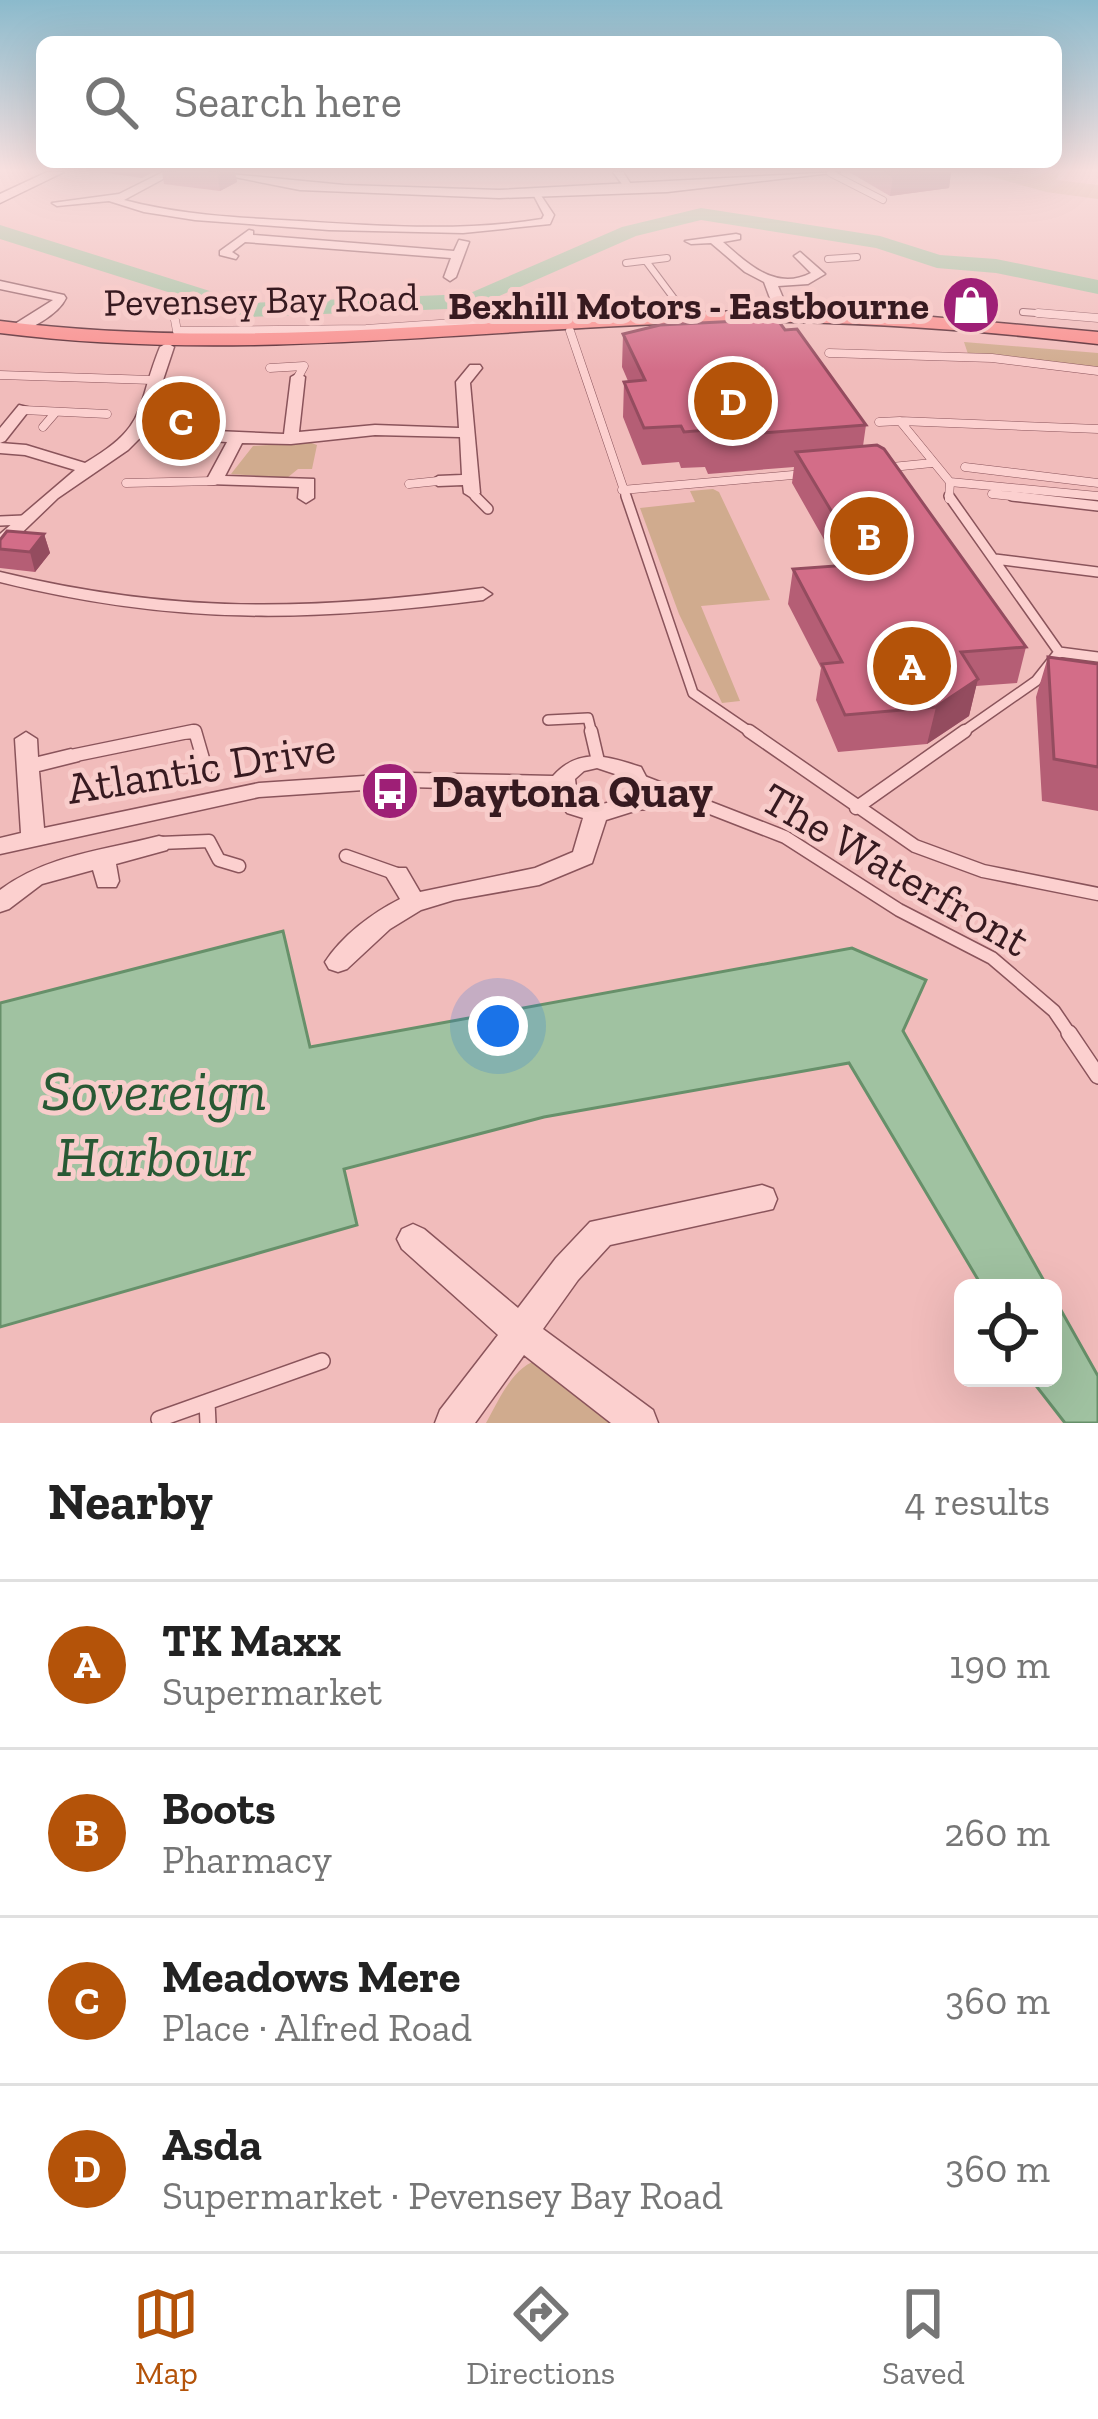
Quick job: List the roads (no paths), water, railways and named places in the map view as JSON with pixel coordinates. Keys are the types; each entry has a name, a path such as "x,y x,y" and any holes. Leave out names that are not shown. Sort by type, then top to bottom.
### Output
{"main road":[{"name":"Pevensey Bay Road","path":"5,331 138,340 784,317 929,322 1098,338"},
{"name":"Pevensey Bay Road","path":"5,331 167,347 784,328 924,334 1098,350"}],"street":[{"path":"232,256 224,253 242,238"},
{"path":"247,238 459,255"},
{"path":"450,277 464,238"},
{"path":"691,241 710,238"},
{"path":"713,238 754,277 770,283 812,280 819,274 803,258 828,259"},
{"path":"770,283 784,317"},
{"path":"0,285 60,298 58,304 5,331"},
{"path":"0,544 137,432 149,409 152,380 167,347"},
{"path":"437,481 470,486 465,433 471,372 446,374"},
{"path":"291,439 297,382 321,386"},
{"path":"0,438 16,413"},
{"path":"137,432 237,439 375,430 465,433"},
{"path":"237,439 214,481 308,482 306,498"},
{"path":"0,448 88,469"},
{"path":"0,577 155,609 254,616 377,608 483,594"},
{"path":"26,739 33,839"},
{"path":"29,766 71,756"},
{"path":"338,962 377,923 415,902 532,881 584,857 596,814 636,792 623,766 598,761 577,766 561,784 574,806 596,814"},
{"name":"Atlantic Drive","path":"0,846 198,800 305,785 409,780 561,784"},
{"path":"0,903 34,877 105,868 159,844"},
{"path":"397,874 415,902"},
{"path":"453,1423 566,1269 601,1232 762,1198"},
{"path":"413,1239 520,1331 640,1423"}],"lane":[{"path":"828,259 857,257"},
{"path":"626,263 667,258"},
{"path":"646,261 688,317"},
{"path":"1023,312 1098,318"},
{"path":"175,320 177,331 230,336"},
{"path":"466,327 498,320"},
{"path":"570,331 693,693 915,846 983,871 1098,893"},
{"path":"829,352 992,358 1098,371"},
{"path":"270,368 304,366 297,382"},
{"path":"0,374 152,380"},
{"path":"43,427 56,412"},
{"path":"16,413 107,414"},
{"path":"900,421 950,482 1098,496"},
{"path":"879,422 1098,429"},
{"path":"878,468 932,463"},
{"path":"965,467 1098,483"},
{"path":"622,490 813,473"},
{"path":"1053,477 1078,503"},
{"path":"126,484 214,481"},
{"path":"409,484 437,481"},
{"path":"950,482 949,501 1059,652 1098,657"},
{"path":"470,486 488,509"},
{"path":"992,494 1098,506"},
{"path":"0,521 24,520"},
{"path":"995,559 1098,572"},
{"path":"856,808 1036,682 1059,652"},
{"path":"548,720 588,718 598,761"},
{"path":"71,756 195,731 206,769"},
{"name":"The Waterfront","path":"636,792 688,801"},
{"name":"The Waterfront","path":"636,792 688,801 785,837 899,910 992,958 1054,1011 1098,1076"},
{"path":"159,844 209,841 219,860 239,866"},
{"path":"346,856 397,874"},
{"path":"159,1419 322,1360"},
{"path":"207,1402 208,1423"}],"water":[{"name":"Sovereign Harbour","path":"283,931 310,1047 852,948 926,980 903,1031 1043,1279 978,1279 849,1063 544,1117 344,1169 357,1225 0,1327 0,1003"},
{"path":"1062,1312 1098,1376 1098,1423 1065,1423 1037,1387 1062,1387"}],"waterway":[{"path":"17,238 247,310 472,301 612,238"},
{"path":"857,238 937,261 996,266 1098,287"}],"place":[{"name":"Bexhill Motors - Eastbourne","path":"971,305"},
{"name":"Asda","path":"733,401"},
{"name":"Meadows Mere","path":"181,421"},
{"name":"Boots","path":"869,536"},
{"name":"TK Maxx","path":"912,666"},
{"name":"Daytona Quay","path":"390,791"}]}
